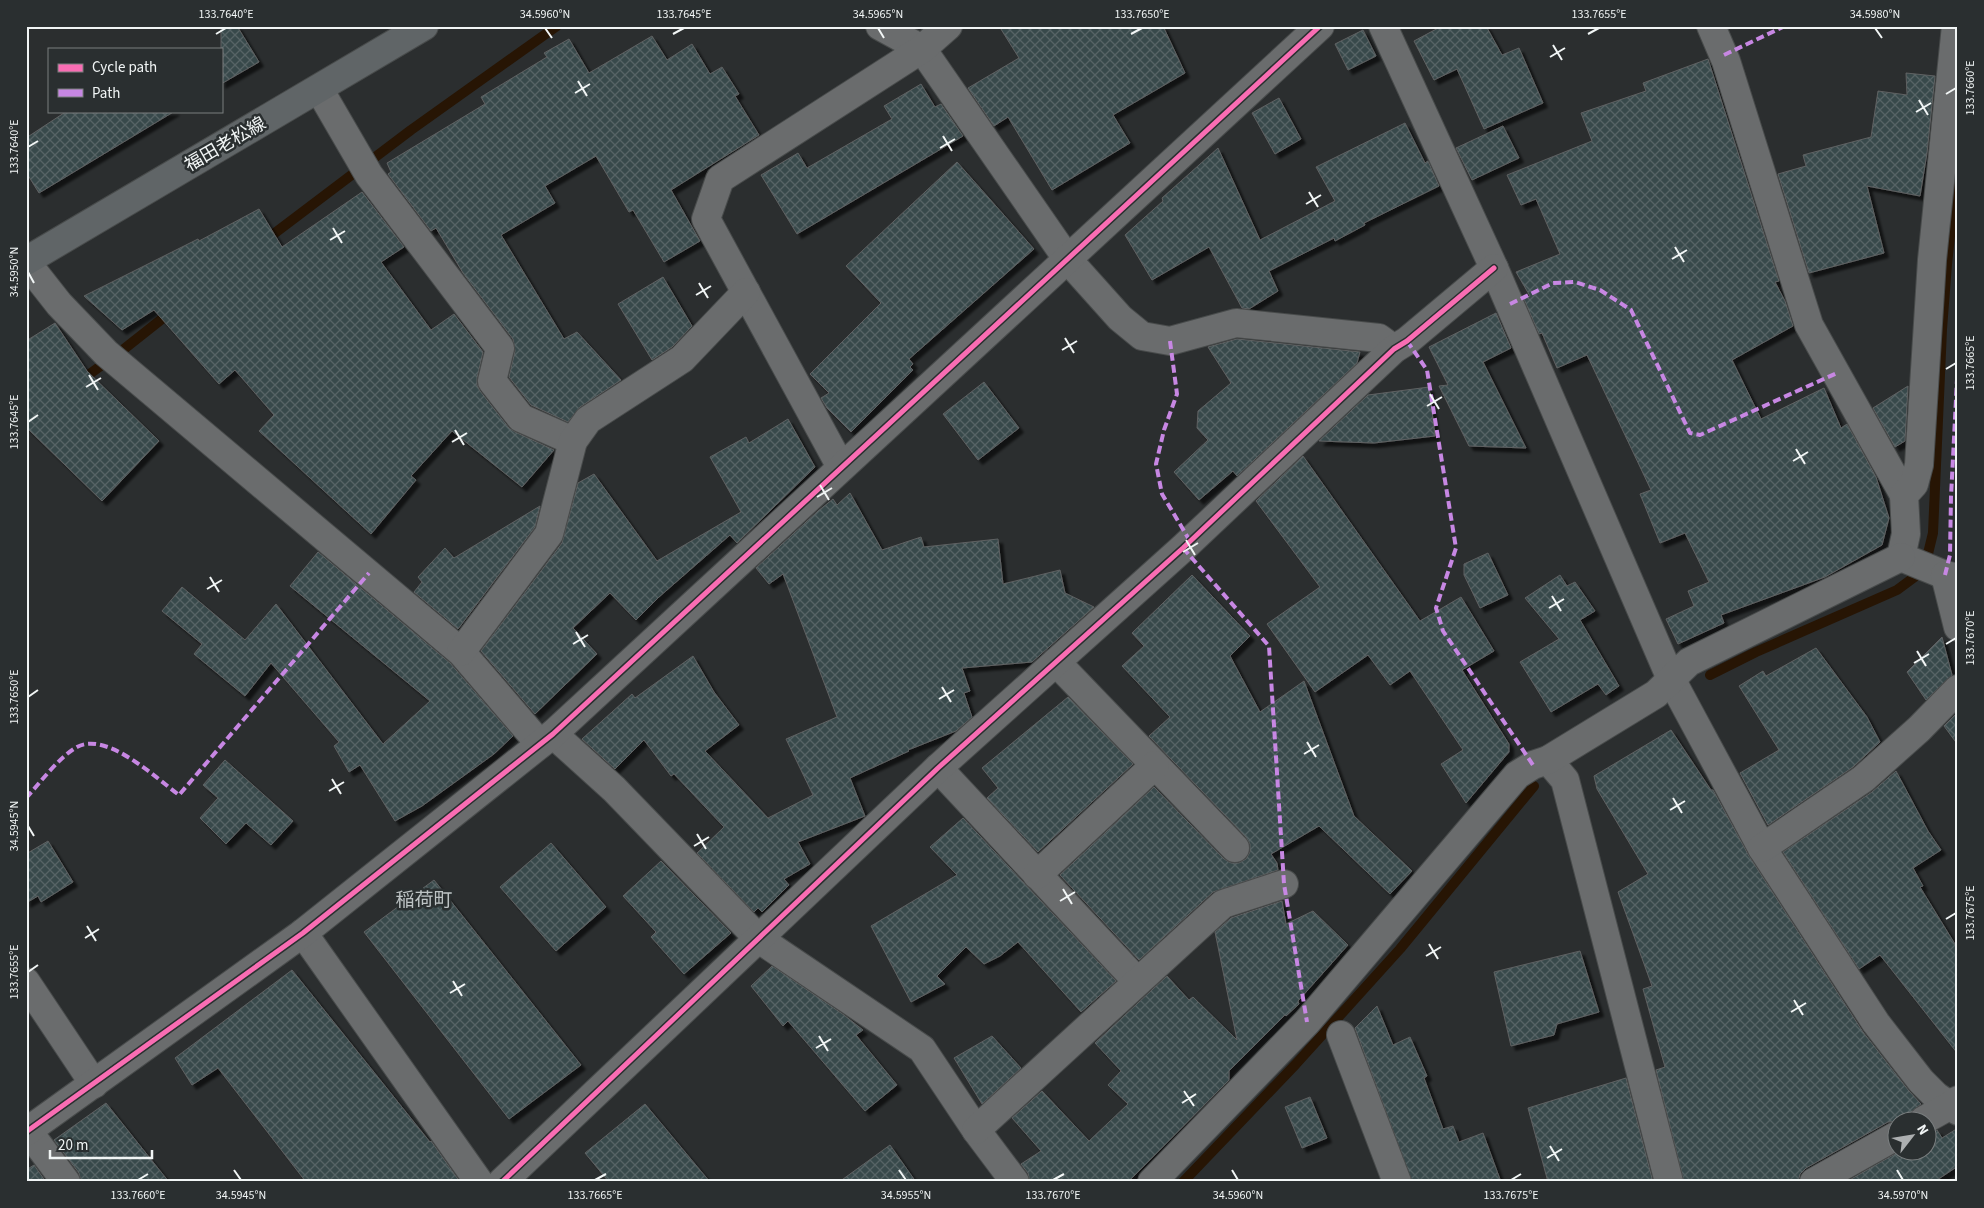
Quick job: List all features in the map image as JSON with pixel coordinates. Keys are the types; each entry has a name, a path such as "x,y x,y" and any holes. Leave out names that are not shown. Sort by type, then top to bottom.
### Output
{"main road":[{"name":"福田老松線","path":"26,262 424,26"}],"street":[{"path":"880,26 922,49 1068,260 1120,318 1142,336 1170,340 1236,323 1379,338 1394,349"},
{"path":"841,467 706,219 720,179 922,49 948,26"},
{"path":"66,1182 27,1132 303,933 546,739 1320,26"},
{"path":"1383,26 1494,268 1671,679 1762,848 1876,1022 1921,1081 1936,1096 1956,1105"},
{"path":"1711,26 1726,61 1809,325 1904,495 1906,534 1929,568 1958,627"},
{"path":"1904,495 1914,484 1918,465 1932,260 1956,37"},
{"path":"319,89 364,166 500,348 492,381 521,418 573,441"},
{"path":"26,262 59,304 113,358 461,652 546,739 614,789 759,939 922,1049 976,1130 1015,1182"},
{"path":"502,1182 938,768 1183,548 1394,349 1407,341 1494,268"},
{"path":"461,652 549,534 573,441 588,420 682,359 746,292"},
{"path":"1152,1182 1306,1022 1517,776 1533,765 1548,760 1656,694 1689,662 1929,568"},
{"path":"1056,662 1235,848"},
{"path":"1762,848 1863,779 1919,729 1958,689"},
{"path":"1548,760 1565,780 1669,1182"},
{"path":"1037,875 1155,765"},
{"path":"938,768 1137,982"},
{"path":"976,1130 1223,904 1284,884"},
{"path":"303,933 479,1182"},
{"path":"26,982 94,1084"},
{"path":"1341,1035 1397,1182"},
{"path":"1936,1114 1956,1105"},
{"path":"1814,1182 1886,1142"}],"building":[{"path":"221,26 237,26 259,62 222,83"},
{"path":"999,26 1163,26 1185,73 1113,115 1130,143 1052,190 1008,117 994,126 968,88 1019,58"},
{"path":"1442,26 1486,26 1502,55 1519,48 1543,103 1484,129 1457,69 1434,80 1414,41"},
{"path":"1363,30 1376,56 1348,70 1335,44"},
{"path":"652,36 667,60 692,44 710,74 722,67 739,94 735,96 759,135 671,190 700,241 664,262 633,210 629,212 596,156 545,186 555,203 501,235 564,339 577,332 621,380 580,407 568,422 531,405 509,377 515,351 513,339 463,273 436,228 431,231 388,174 391,172 387,163 485,104 481,97 547,57 544,53 569,39 589,73"},
{"path":"1708,59 1779,281 1775,282 1785,301 1793,326 1732,360 1761,419 1824,388 1841,428 1847,424 1876,477 1889,518 1882,545 1825,577 1721,615 1724,623 1678,644 1666,619 1694,606 1688,591 1709,582 1685,533 1660,543 1640,494 1651,490 1587,355 1557,368 1542,333 1539,334 1524,299 1530,296 1516,272 1560,254 1536,199 1521,205 1507,175 1592,141 1581,113 1646,91 1643,83"},
{"path":"1906,73 1935,76 1927,153 1920,196 1867,186 1884,253 1809,273 1778,174 1806,166 1803,155 1871,137 1878,91 1907,95"},
{"path":"921,84 935,107 941,104 963,136 797,234 761,175 798,153 807,168 892,119 884,106"},
{"path":"1279,98 1301,139 1275,154 1252,113"},
{"path":"65,112 173,112 39,193 26,172 26,138"},
{"path":"1405,123 1425,163 1428,161 1439,186 1364,223 1365,225 1335,241 1334,238 1269,271 1278,291 1249,309 1242,308 1209,247 1152,280 1125,235 1163,201 1162,198 1218,148 1260,240 1335,201 1316,167"},
{"path":"1503,126 1519,158 1472,180 1456,148"},
{"path":"957,162 1034,249 909,359 913,364 910,367 913,370 851,432 827,408 821,398 829,393 810,374 881,303 846,266"},
{"path":"362,192 404,247 381,262 431,330 454,314 483,352 477,378 477,385 480,391 509,428 554,450 522,487 452,431 411,476 416,480 371,534 259,431 274,415 235,370 219,384 154,310 122,330 84,296 198,239 199,241 259,209 282,247"},
{"path":"663,277 692,326 672,347 652,360 618,304"},
{"path":"1496,313 1511,348 1483,362 1526,448 1469,446 1439,386 1448,385 1429,347"},
{"path":"55,323 87,371 159,441 102,501 26,427 26,341"},
{"path":"1237,339 1360,352 1357,363 1237,476 1233,471 1199,500 1174,472 1208,440 1197,428 1198,411 1231,383 1208,347"},
{"path":"984,382 1019,428 978,460 943,414"},
{"path":"1908,386 1905,441 1895,447 1873,408"},
{"path":"1429,387 1435,436 1374,443 1319,441 1368,395"},
{"path":"788,419 815,467 737,543 730,535 659,597 636,620 610,593 573,628 597,654 535,714 481,651 562,543 578,483 594,474 657,561 741,512 710,457 746,437 749,443"},
{"path":"1303,456 1420,621 1461,597 1494,651 1462,670 1509,744 1509,752 1466,803 1441,764 1463,750 1410,671 1390,685 1368,655 1315,692 1267,624 1320,587 1256,501"},
{"path":"850,493 882,550 921,537 924,547 998,539 1003,584 1060,570 1065,593 1094,607 1032,662 962,668 970,691 964,693 972,717 956,731 908,750 850,778 865,816 798,842 810,864 784,879 789,885 762,912 758,908 754,912 697,853 724,827 674,774 671,776 644,740 615,769 582,739 632,694 635,698 693,656 714,692 739,725 705,751 768,818 813,795 786,739 837,717 783,574 769,584 756,568 833,499 837,505"},
{"path":"540,506 535,527 458,629 414,592 422,582 418,577 445,548 454,558"},
{"path":"318,552 450,663 513,736 494,754 422,806 395,821 360,765 349,772 334,746 339,742 271,663 245,696 194,654 202,644 162,611 182,587 245,640 276,604 383,744 430,701 290,586"},
{"path":"1488,553 1508,595 1480,608 1464,575 1464,564"},
{"path":"1192,575 1250,636 1230,656 1260,712 1304,681 1354,816 1412,871 1390,894 1319,826 1271,854 1277,863 1278,870 1213,892 1139,960 1060,875 1154,787 1224,859 1231,863 1239,863 1246,859 1250,852 1250,844 1246,837 1149,736 1170,717 1122,666 1144,646 1132,633"},
{"path":"1560,575 1567,586 1575,582 1595,611 1580,620 1619,686 1606,695 1598,684 1551,712 1520,662 1559,639 1525,598"},
{"path":"1942,637 1952,675 1926,700 1907,672"},
{"path":"1816,648 1867,717 1880,742 1853,767 1768,825 1740,773 1779,750 1739,686 1763,671 1766,676"},
{"path":"1068,697 1133,764 1038,852 987,798 998,788 982,768"},
{"path":"1958,712 1958,745 1944,726"},
{"path":"1671,730 1711,790 1713,790 1749,856 1863,1032 1921,1104 1914,1110 1886,1110 1886,1123 1806,1168 1800,1174 1798,1182 1684,1182 1656,1070 1665,1067 1643,989 1652,986 1618,892 1648,874 1597,789 1594,776"},
{"path":"225,760 293,821 271,845 246,823 226,844 200,818 218,798 203,785"},
{"path":"1896,771 1928,831 1941,850 1913,868 1923,886 1920,887 1958,949 1958,1054 1880,955 1859,969 1783,852 1872,792"},
{"path":"963,818 1116,981 1081,1012 1018,942 1000,956 984,964 966,947 937,976 945,984 911,1002 871,926 957,875 930,847"},
{"path":"48,841 73,882 41,902 38,896 26,903 26,854"},
{"path":"551,843 606,907 556,951 500,887"},
{"path":"661,861 731,933 684,974 651,937 656,932 623,896"},
{"path":"434,880 581,1065 509,1119 364,932"},
{"path":"1282,901 1286,924 1313,911 1348,945 1298,1001 1299,1004 1285,1015 1229,1071 1229,1080 1128,1182 1030,1182 1028,1173 1021,1164 1041,1151 1012,1118 1042,1091 1089,1141 1128,1104 1108,1085 1121,1071 1095,1043 1167,976 1189,1000 1193,997 1237,1040 1215,932 1231,918"},
{"path":"1580,951 1599,1012 1557,1024 1554,1035 1511,1046 1494,972"},
{"path":"772,966 863,1030 856,1035 897,1085 865,1111 788,1021 783,1026 751,986"},
{"path":"292,970 431,1141 460,1182 306,1182 218,1068 192,1085 175,1058"},
{"path":"1377,1006 1393,1045 1410,1037 1427,1076 1424,1078 1443,1129 1453,1126 1459,1142 1483,1133 1501,1182 1412,1182 1355,1028"},
{"path":"992,1036 1021,1068 982,1104 954,1058"},
{"path":"1626,1078 1653,1182 1548,1182 1528,1108"},
{"path":"1310,1097 1327,1138 1302,1148 1285,1107"},
{"path":"106,1103 169,1182 81,1182 79,1173 54,1140"},
{"path":"645,1104 710,1182 609,1182 585,1153"},
{"path":"1958,1128 1958,1166 1934,1182 1846,1182 1886,1159 1936,1160 1936,1130 1942,1138"},
{"path":"890,1145 916,1182 839,1182"},
{"path":"34,1165 46,1182 26,1182 26,1170"}],"waterway":[{"path":"263,242 411,130 557,26"},
{"path":"1710,675 1756,652 1897,590 1924,570 1933,533 1942,329 1958,163"},
{"path":"80,381 172,311"},
{"path":"1183,1182 1296,1064 1400,949 1534,786"}],"marked path":[{"path":"1724,55 1785,26"},
{"path":"1510,304 1553,283 1575,282 1600,290 1631,310 1690,433 1700,435 1837,373"},
{"path":"1170,341 1177,394 1164,430 1156,464 1162,494 1190,541"},
{"path":"1407,341 1427,370 1456,548 1436,608 1443,631 1533,765"},
{"path":"1945,575 1950,555 1958,360"},
{"path":"1183,548 1269,646 1284,884 1307,1022"},
{"path":"26,798 63,757 77,747 89,744 102,745 131,759 179,795 369,573"}],"cycle path":[{"path":"26,1132 303,933 553,734 1320,26"},
{"path":"502,1182 938,768 1183,548 1394,349 1407,341 1494,268"}],"district":[{"name":"稲荷町","path":"424,899"}]}
